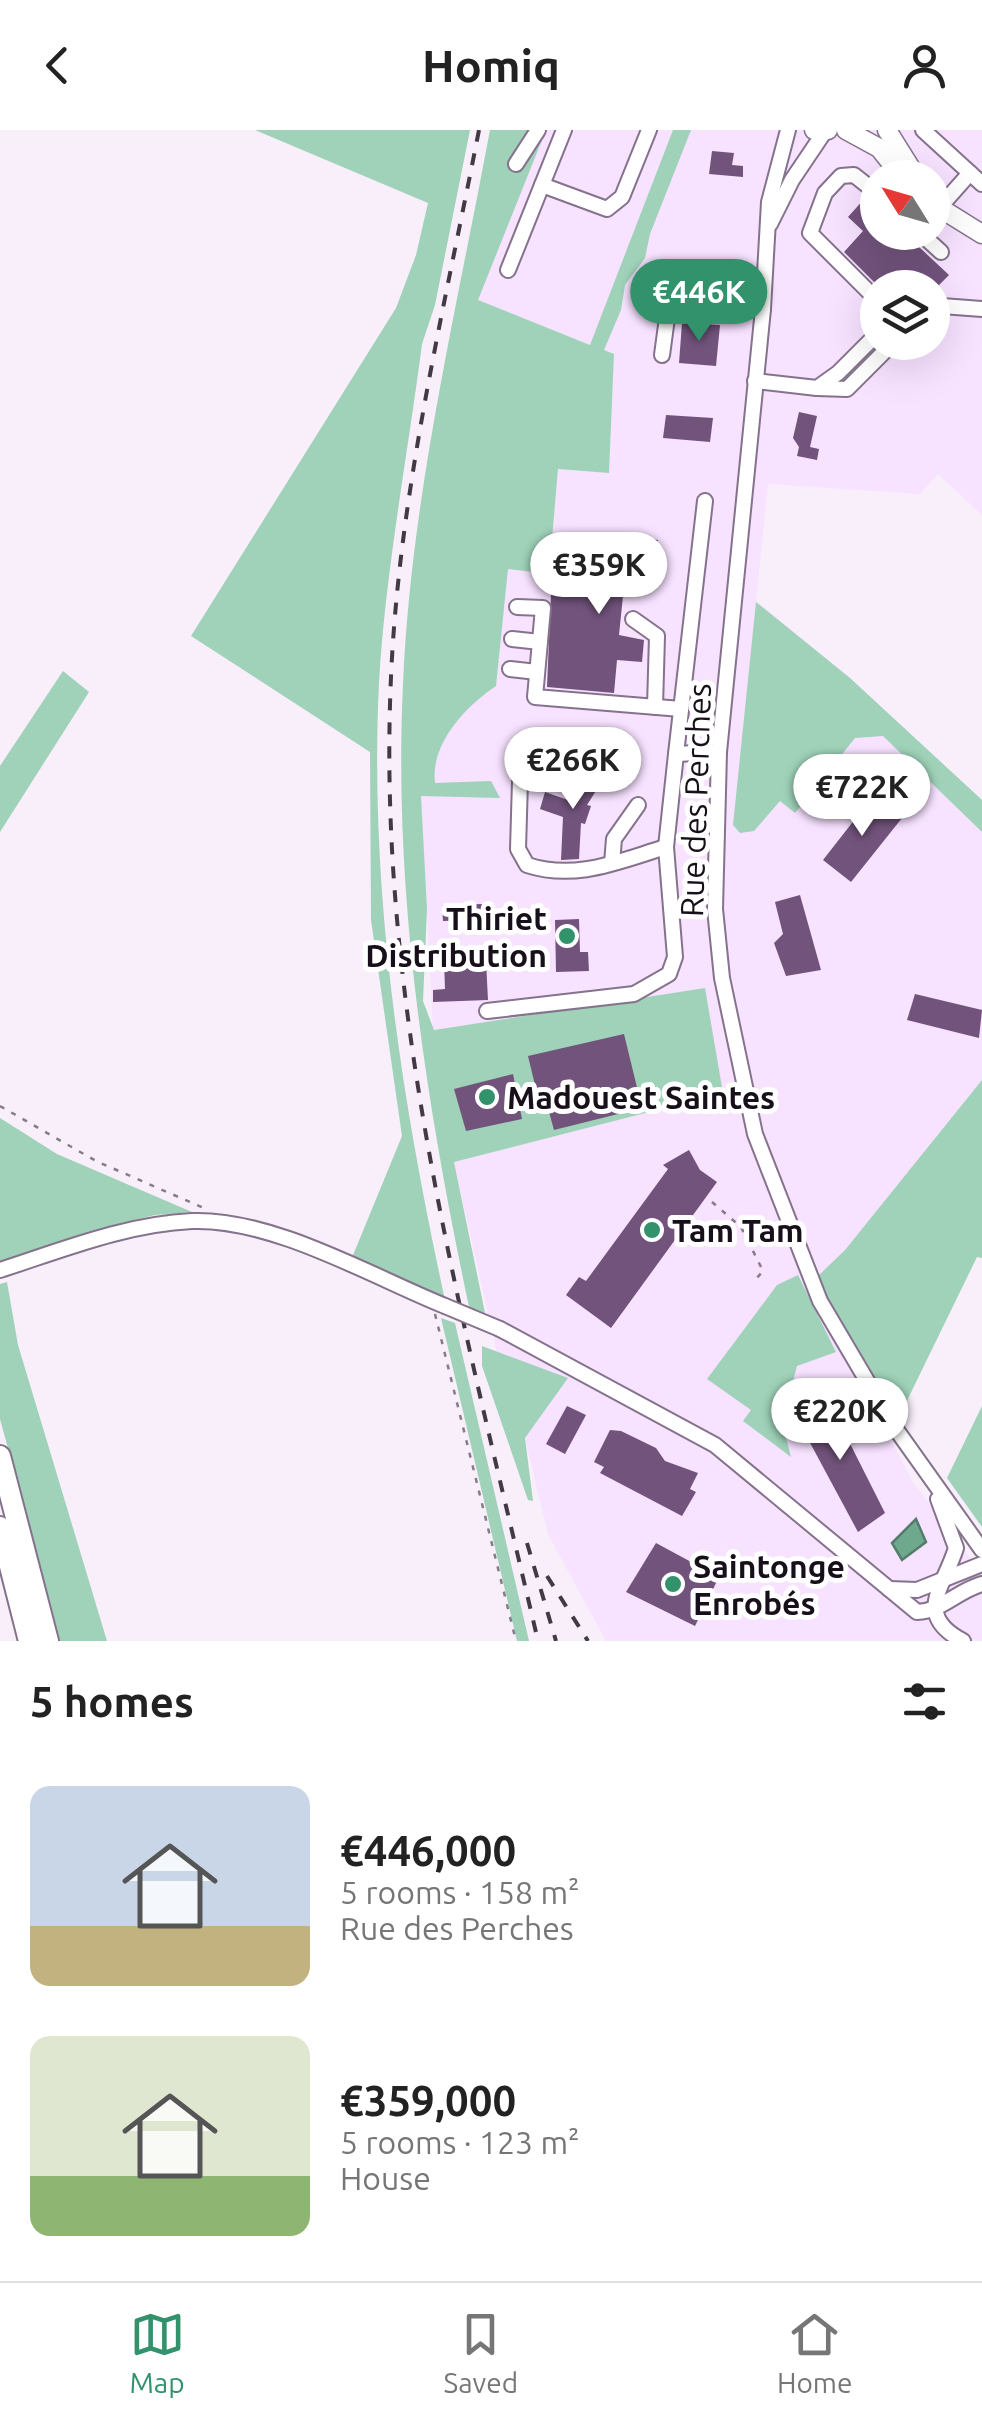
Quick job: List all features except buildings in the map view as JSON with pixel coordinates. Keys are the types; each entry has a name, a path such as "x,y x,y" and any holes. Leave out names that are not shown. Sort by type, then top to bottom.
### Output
{"highway":[{"path":"0,1456 48,1641"},
{"path":"0,1527 29,1641"}],"main road":[{"path":"814,130 826,130"},
{"path":"846,130 879,148 889,160"},
{"path":"887,130 906,160"},
{"path":"950,215 982,234"}],"street":[{"path":"516,164 538,130"},
{"path":"508,270 564,130"},
{"path":"542,185 607,209 622,198 649,130"},
{"name":"Rue des Perches","path":"788,130 769,202 763,309 719,752 715,909 730,1023 755,1134 820,1302 856,1367 982,1550"},
{"name":"Rue des Perches","path":"768,229 792,180 826,130"},
{"path":"923,130 982,184"},
{"path":"950,192 970,173"},
{"path":"860,180 854,175 842,176 825,193 810,233 860,283"},
{"path":"662,355 669,302 763,309"},
{"path":"950,307 982,309"},
{"path":"817,388 860,351"},
{"path":"755,380 847,390 876,360"},
{"path":"487,1012 634,994 669,974 675,957 666,847 705,501"},
{"path":"517,607 543,608 534,697 681,709"},
{"path":"633,619 656,636 655,707"},
{"path":"512,639 540,642"},
{"path":"510,670 537,672"},
{"path":"676,754 719,752"},
{"path":"520,780 518,849 528,866 552,874 591,871 666,847"},
{"path":"612,863 614,839 638,805"},
{"path":"4,1269 106,1236 161,1224 222,1223 277,1237 500,1329 715,1445 917,1612 935,1612 955,1594 982,1584"},
{"path":"928,1475 956,1548 934,1600 935,1612 947,1633 963,1641"},
{"path":"886,1589 917,1590 948,1574 982,1564"}],"path":[{"path":"0,1106 96,1160 201,1205 222,1223"},
{"path":"712,1202 741,1226 763,1271 756,1279"},
{"path":"441,1304 434,1322 516,1641"}],"shaded area":[{"path":"255,130 470,130 435,305 422,344 386,599 377,761 379,839 392,994 415,1148 445,1300 351,1260 402,1136 371,920 370,752 191,636 396,308 416,255 428,203"},
{"path":"490,130 546,130 478,300 590,345 673,130 691,130 650,234 645,258 625,285 621,310 604,350 614,354 609,473 558,469 549,574 508,569 496,686 462,715 438,754 435,783 491,781 500,798 421,796 427,909 423,1001 434,1030 705,988 723,1093 454,1162 485,1313 469,1307 427,1076 408,920 401,763 403,684 415,544"},
{"path":"546,130 982,130 982,515 938,474 920,494 768,484 756,601 850,678 982,800 982,1080 845,1250 808,1286 913,1482 982,1574 982,1641 606,1641 548,1534 525,1438 506,1394 454,1162 723,1093 704,988 433,1030 421,799 426,681 496,686 508,568 549,574 558,469 609,473 614,354 477,300"},
{"path":"756,602 850,678 982,800 982,832 883,736 855,738 795,813 780,801 754,831 740,833 733,825"},
{"path":"63,671 89,692 0,832 0,766"},
{"path":"982,1080 982,1258 977,1257 900,1415 870,1373 816,1278 845,1250"},
{"path":"0,1118 57,1154 192,1212 155,1215 94,1230 0,1261"},
{"path":"798,1275 836,1352 797,1366 782,1422 791,1457 743,1421 751,1410 707,1379 777,1285"},
{"path":"7,1282 18,1345 107,1641 60,1641 0,1419 0,1284"},
{"path":"441,1318 455,1323 529,1641 517,1641"},
{"path":"482,1346 568,1378 525,1438 533,1501 528,1500 482,1366"},
{"path":"982,1406 982,1527 947,1478"},
{"path":"916,1519 926,1542 902,1560 892,1543"}],"railway":[{"path":"479,130 425,402 403,539 391,677 390,800 397,922 431,1164 538,1641"},
{"path":"527,1543 556,1641"},
{"path":"547,1576 588,1641"}],"place":[{"name":"Thiriet Distribution","path":"567,936"},
{"name":"Madouest Saintes","path":"487,1097"},
{"name":"Tam Tam","path":"652,1230"},
{"name":"Saintonge Enrobés","path":"673,1584"}]}
